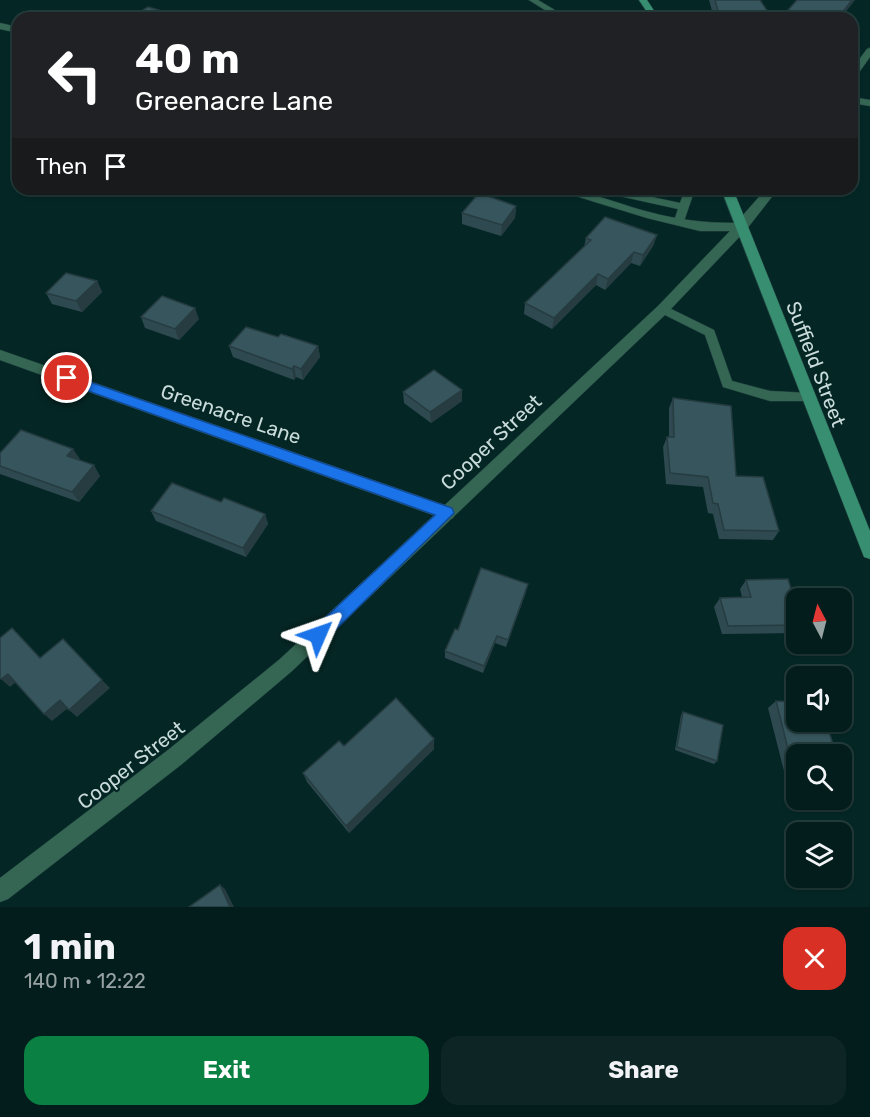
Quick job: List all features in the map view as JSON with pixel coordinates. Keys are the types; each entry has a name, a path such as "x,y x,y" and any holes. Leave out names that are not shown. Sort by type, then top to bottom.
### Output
{"main road":[{"name":"Suffield Street","path":"729,195 870,552"}],"street":[{"path":"858,68 870,51"},
{"path":"605,195 700,226 742,227"},
{"name":"Cooper Street","path":"0,891 111,808 233,710 302,650 663,309 742,227 767,195"},
{"name":"Greenacre Lane","path":"0,355 447,513"}],"lane":[{"path":"533,0 554,12"},
{"path":"611,195 683,207"},
{"path":"679,221 688,195"},
{"path":"663,309 710,333 727,384 770,396 808,398"}],"building":[{"path":"715,0 760,0 768,12 718,12"},
{"path":"797,0 852,0 843,12 786,12"},
{"path":"148,7 165,12 139,12"},
{"path":"477,195 485,195 516,206 502,225 462,213"},
{"path":"605,217 657,235 643,255 634,252 608,279 598,274 554,318 525,303 591,240 586,238"},
{"path":"66,273 97,281 76,301 46,293"},
{"path":"162,296 195,308 175,329 141,317"},
{"path":"246,327 278,337 281,334 318,346 301,369 294,366 292,369 229,346"},
{"path":"434,370 462,390 430,412 403,392"},
{"path":"673,398 731,406 736,476 763,477 779,531 724,530 718,504 713,503 708,477 670,473 667,437 674,437"},
{"path":"21,430 73,449 67,456 94,465 72,492 0,466 0,453"},
{"path":"172,483 221,502 224,498 265,514 243,548 151,511"},
{"path":"481,568 528,584 508,640 497,636 484,666 445,651 455,629 458,630"},
{"path":"788,579 791,588 786,588 786,625 728,626 720,598 751,597 746,580"},
{"path":"12,628 40,658 63,639 102,680 69,710 60,700 44,714 8,674 0,678 0,638"},
{"path":"396,698 434,739 346,826 303,773 339,741 344,746"},
{"path":"776,701 786,702 786,732 829,732 833,744 787,744"},
{"path":"683,712 723,725 717,761 677,747"},
{"path":"220,885 230,907 189,907"}],"route":[{"path":"67,378 447,513 318,635"}]}
